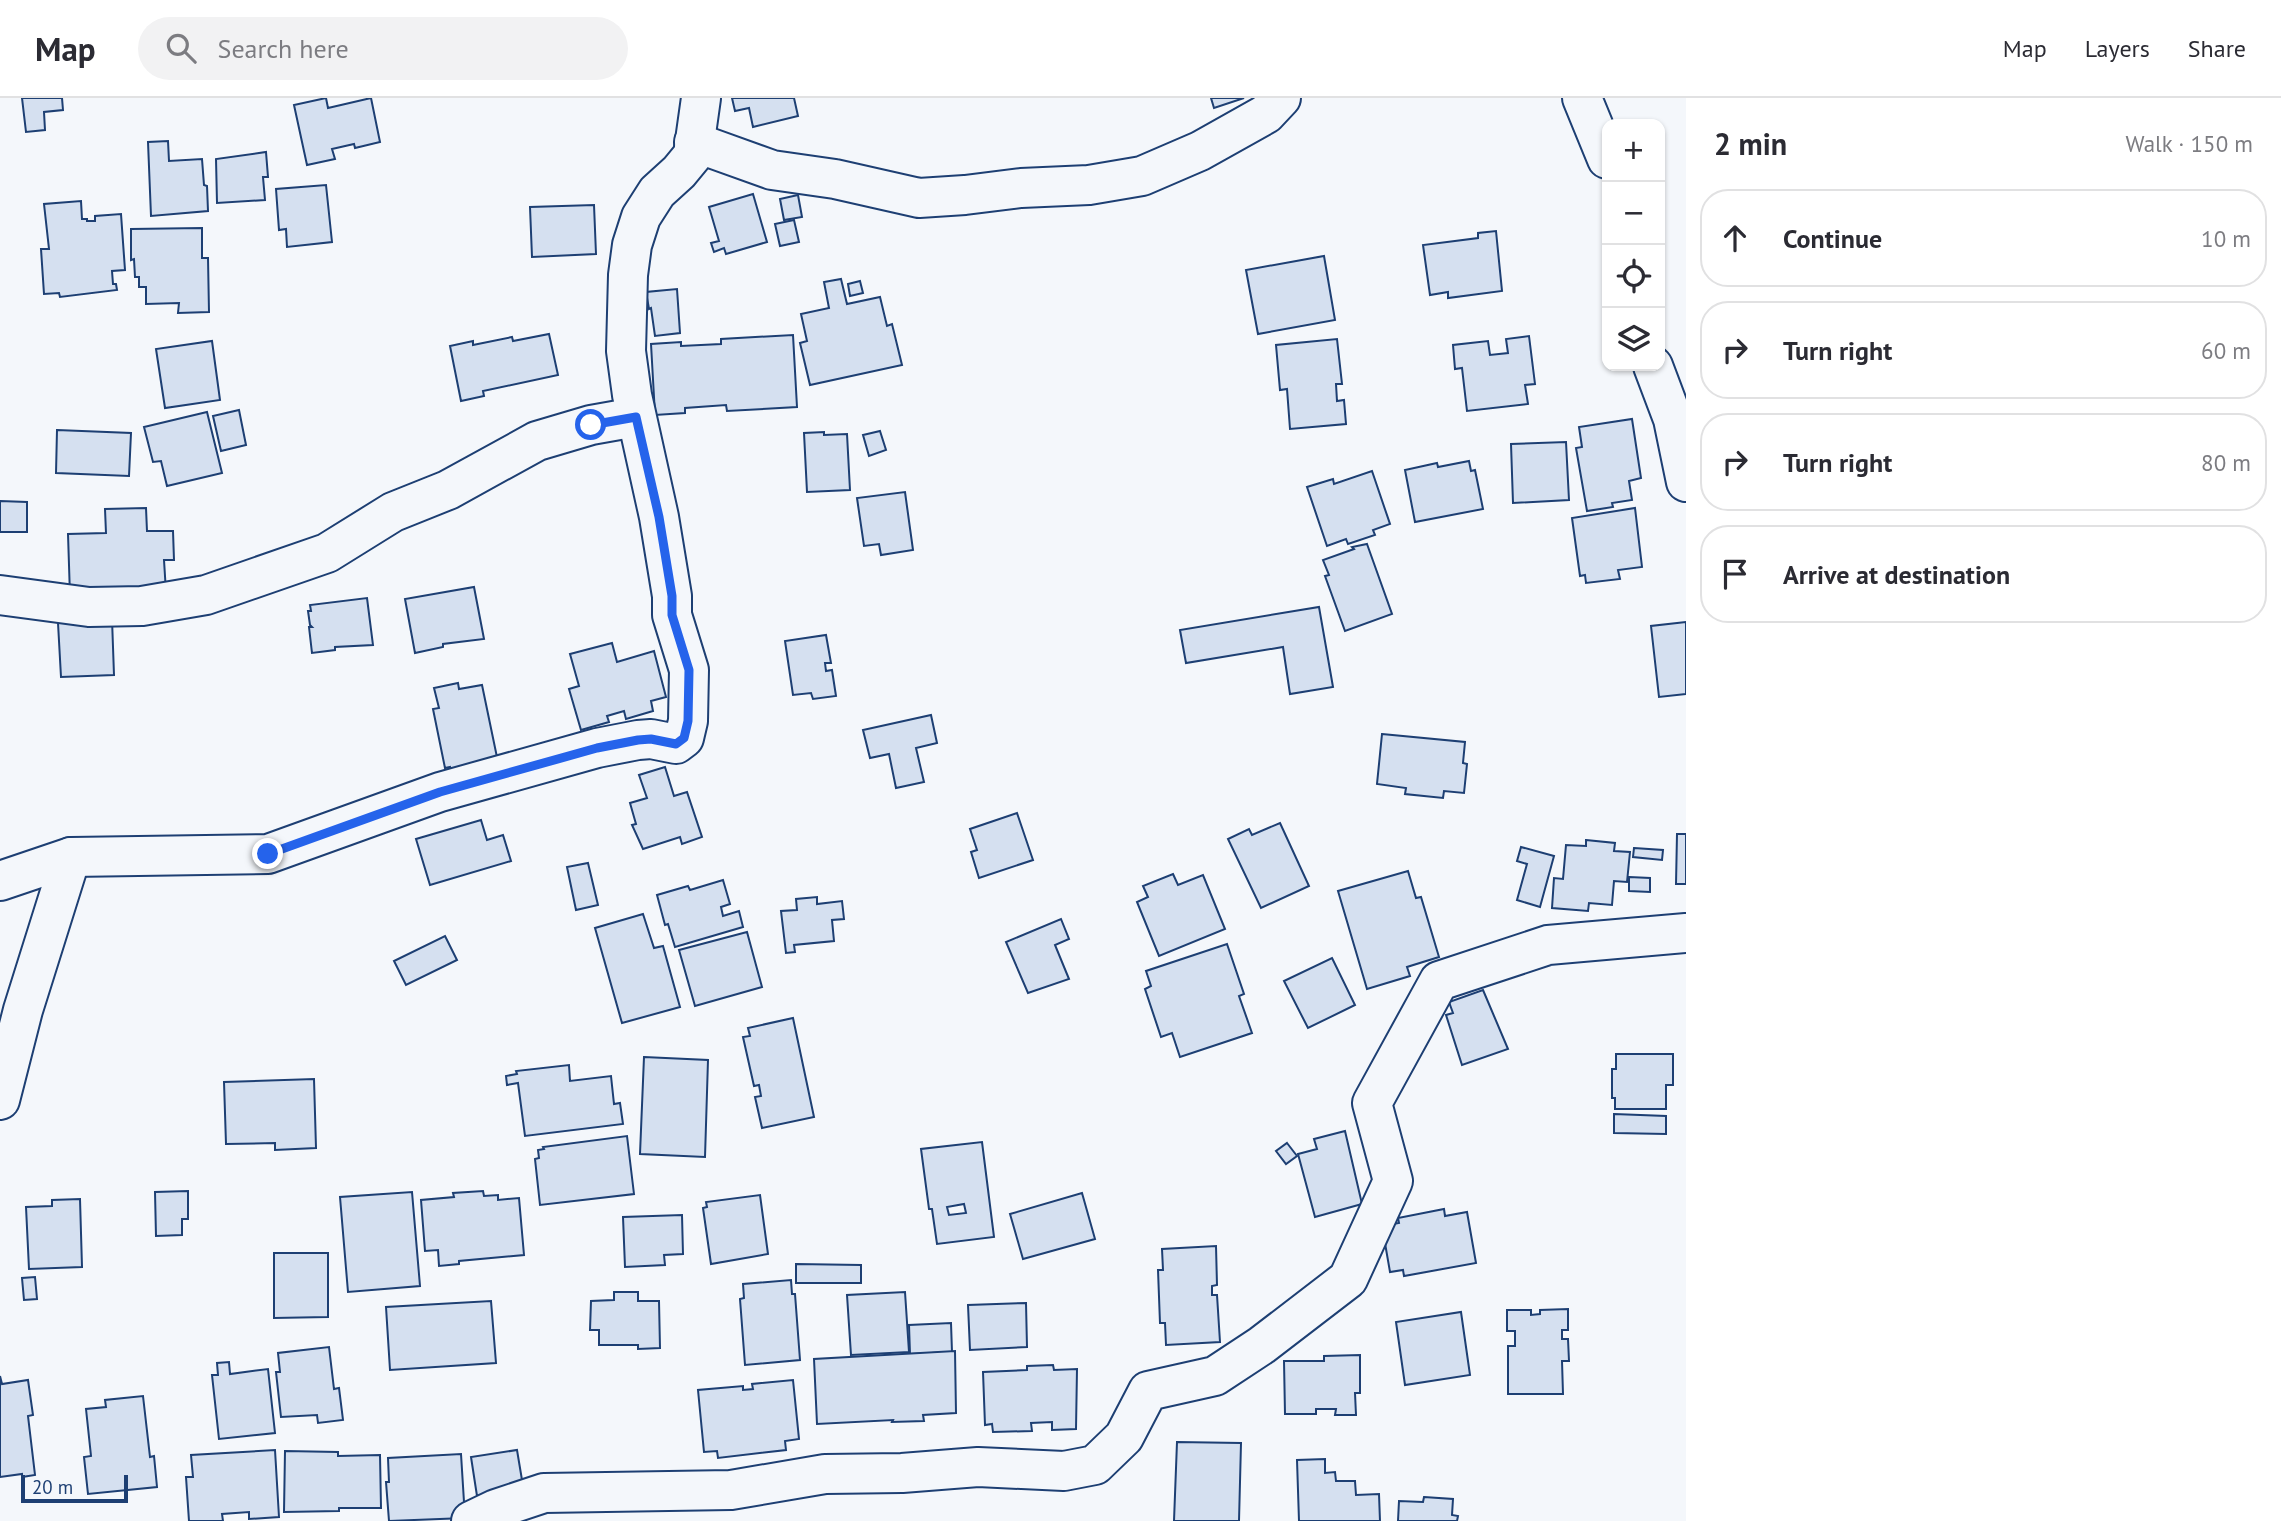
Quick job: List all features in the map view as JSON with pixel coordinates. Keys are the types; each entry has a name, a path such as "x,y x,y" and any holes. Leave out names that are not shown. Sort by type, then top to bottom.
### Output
{"street":[{"path":"0,881 71,857 268,854 440,792 532,766 638,740 651,739 676,744 684,738 688,721 689,670 672,615 672,596 659,517 636,417 626,351 628,275 632,245 641,217 657,192 693,155 701,98"},
{"path":"694,142 772,170 835,179 919,198 965,195 1089,184 1142,176 1200,151 1266,114 1281,98"},
{"path":"1582,98 1602,147"},
{"path":"1655,371 1673,419 1686,482"},
{"path":"0,595 89,607 142,606 205,595 327,552 393,512 448,490 537,441 591,425 636,417"},
{"path":"0,1100 23,1010 71,857"},
{"path":"471,1521 496,1509 544,1493 731,1490 825,1474 902,1473 978,1467 1064,1471 1095,1465 1124,1437 1148,1391 1215,1376 1262,1345 1348,1279 1393,1181 1372,1103 1439,981 1548,945 1686,933"}],"building":[{"path":"22,98 62,98 63,110 44,112 45,130 26,132"},
{"path":"326,98 328,108 371,98 380,142 355,148 354,144 332,149 335,159 307,165 294,105"},
{"path":"732,98 794,98 798,116 753,127 749,108 735,111"},
{"path":"1211,98 1244,98 1214,108"},
{"path":"168,141 169,161 202,159 208,211 151,216 148,142"},
{"path":"266,152 268,177 263,177 265,200 217,203 216,159"},
{"path":"326,185 332,242 287,247 286,229 279,230 276,189"},
{"path":"753,194 767,242 726,254 724,248 714,252 711,243 719,241 709,207"},
{"path":"798,195 802,217 784,220 780,199"},
{"path":"81,201 82,219 87,221 95,221 95,216 121,214 125,270 112,271 113,284 116,284 117,290 60,297 59,293 44,294 41,249 49,249 44,204"},
{"path":"594,205 596,254 532,257 530,207"},
{"path":"794,220 799,242 780,246 775,224"},
{"path":"202,228 202,258 208,258 209,312 178,313 179,303 146,304 146,287 139,287 139,277 135,277 134,259 131,260 131,229"},
{"path":"1496,231 1502,291 1448,298 1448,292 1430,295 1423,245 1478,238 1478,233"},
{"path":"1324,256 1335,320 1258,334 1246,270"},
{"path":"841,279 847,304 880,297 887,326 892,324 902,365 810,385 800,343 807,341 801,314 829,308 824,282"},
{"path":"860,281 863,293 850,296 848,284"},
{"path":"677,289 680,333 655,336 646,292"},
{"path":"549,334 558,375 483,391 484,396 461,401 450,346 473,341 473,345 512,337 513,341"},
{"path":"793,335 797,407 727,411 726,405 685,408 685,413 655,415 651,344 721,344 721,339"},
{"path":"1529,336 1535,384 1525,385 1528,404 1467,411 1462,368 1455,369 1453,345 1488,341 1490,355 1508,353 1506,339"},
{"path":"1337,339 1342,384 1336,384 1337,401 1344,400 1346,424 1290,429 1287,389 1280,390 1276,345"},
{"path":"212,341 220,400 165,408 156,349"},
{"path":"239,410 246,445 221,451 213,416"},
{"path":"207,412 222,473 167,486 161,461 153,462 144,427"},
{"path":"1632,419 1641,478 1629,481 1632,500 1612,503 1613,507 1587,511 1576,448 1582,447 1579,427"},
{"path":"57,430 131,433 129,476 56,473"},
{"path":"880,431 886,450 869,456 863,435"},
{"path":"824,432 824,435 847,434 850,490 807,492 804,433"},
{"path":"1566,442 1569,500 1513,503 1511,444"},
{"path":"1469,461 1471,471 1475,470 1483,509 1415,522 1405,470 1437,463 1438,467"},
{"path":"1372,471 1390,524 1373,530 1375,535 1348,544 1346,539 1327,546 1307,487 1333,479 1334,484"},
{"path":"905,492 913,550 881,555 879,544 864,546 857,498"},
{"path":"0,501 27,502 27,532 0,532"},
{"path":"146,508 147,531 173,531 174,560 164,560 166,592 70,596 68,534 106,533 105,509"},
{"path":"1635,508 1642,567 1618,570 1620,579 1586,583 1585,575 1580,576 1572,518"},
{"path":"1367,544 1392,614 1345,631 1325,576 1329,575 1323,560 1354,549 1352,547"},
{"path":"474,587 484,639 443,644 443,647 415,653 405,599"},
{"path":"367,598 373,645 335,647 335,650 312,653 309,627 312,627 308,611 311,611 310,605"},
{"path":"1319,607 1333,687 1290,694 1283,647 1186,663 1180,630"},
{"path":"112,619 114,675 61,677 58,623"},
{"path":"1686,622 1686,694 1659,697 1651,626"},
{"path":"826,635 831,663 825,663 826,671 832,670 836,696 813,699 811,693 793,695 785,641"},
{"path":"612,643 617,662 654,651 666,697 651,701 653,711 626,719 624,711 607,716 609,722 581,730 569,689 579,686 570,654"},
{"path":"458,683 459,689 482,685 498,762 451,772 450,767 445,768 433,709 439,708 434,688"},
{"path":"931,715 937,743 916,748 924,782 896,788 889,754 870,758 863,730"},
{"path":"1382,734 1465,742 1463,763 1467,764 1464,793 1444,791 1443,798 1405,794 1406,788 1377,784"},
{"path":"665,767 674,796 687,792 702,837 682,844 680,837 643,849 632,825 636,824 630,803 647,798 639,775"},
{"path":"1017,813 1033,860 979,878 971,852 977,850 970,829"},
{"path":"481,820 487,840 503,835 511,861 430,885 416,839"},
{"path":"1280,823 1309,886 1261,908 1228,839 1249,829 1252,835"},
{"path":"1677,834 1686,834 1686,884 1676,884"},
{"path":"1586,840 1615,843 1614,851 1630,852 1627,882 1614,881 1612,905 1589,903 1588,911 1552,908 1554,878 1563,879 1566,845 1586,846"},
{"path":"1521,847 1554,856 1540,907 1517,900 1527,864 1517,861"},
{"path":"1634,848 1663,850 1662,860 1633,857"},
{"path":"588,863 598,905 576,910 567,867"},
{"path":"1408,871 1416,898 1421,897 1439,957 1407,967 1410,976 1367,989 1338,891"},
{"path":"1173,874 1178,885 1203,875 1225,929 1159,956 1137,902 1148,897 1143,886"},
{"path":"1629,877 1650,878 1650,892 1629,891"},
{"path":"723,880 730,904 721,907 723,916 739,911 743,927 675,947 668,924 665,925 657,895 688,886 690,890"},
{"path":"817,897 817,904 842,901 844,919 832,920 834,941 794,945 795,952 786,953 781,911 797,910 796,899"},
{"path":"643,914 654,948 663,946 680,1007 622,1023 595,928"},
{"path":"1061,919 1069,939 1055,945 1069,979 1028,993 1006,942"},
{"path":"747,932 762,987 695,1006 679,950"},
{"path":"445,936 457,960 406,985 394,961"},
{"path":"1227,944 1244,994 1239,996 1252,1033 1180,1057 1172,1033 1161,1037 1145,989 1151,986 1146,971"},
{"path":"1332,958 1355,1005 1308,1028 1284,981"},
{"path":"1483,990 1508,1049 1462,1065 1446,1015 1453,1013 1449,1002"},
{"path":"793,1018 814,1117 762,1128 755,1097 761,1096 759,1085 754,1086 743,1037 750,1036 748,1028"},
{"path":"1616,1054 1673,1054 1673,1085 1666,1085 1666,1109 1615,1109 1615,1098 1612,1098 1612,1069 1616,1069"},
{"path":"644,1057 708,1060 705,1157 640,1154"},
{"path":"569,1065 570,1081 611,1076 614,1104 620,1103 623,1124 525,1136 518,1083 507,1085 506,1076 517,1074 516,1071"},
{"path":"314,1079 316,1148 275,1150 275,1143 226,1144 224,1082"},
{"path":"1614,1114 1666,1116 1666,1134 1614,1133"},
{"path":"1345,1131 1362,1204 1315,1217 1298,1154 1317,1149 1314,1139"},
{"path":"627,1136 634,1194 540,1205 535,1159 539,1158 538,1150 544,1149 543,1147"},
{"path":"982,1142 994,1237 937,1244 921,1149","holes":["964,1204 966,1213 949,1215 947,1207"]},
{"path":"1287,1143 1297,1156 1286,1164 1276,1151"},
{"path":"188,1191 188,1219 182,1219 182,1235 156,1236 155,1192"},
{"path":"483,1191 484,1196 498,1195 498,1200 519,1198 524,1255 459,1261 459,1264 439,1266 438,1250 425,1251 421,1200 454,1197 453,1193"},
{"path":"412,1192 420,1286 348,1292 340,1197"},
{"path":"1082,1193 1095,1239 1023,1259 1010,1214"},
{"path":"760,1195 768,1254 711,1264 703,1208 707,1207 706,1202"},
{"path":"80,1199 82,1267 29,1269 26,1207 52,1206 52,1200"},
{"path":"1444,1209 1445,1216 1467,1212 1476,1263 1404,1276 1403,1270 1390,1272 1382,1226 1399,1223 1398,1218"},
{"path":"682,1215 683,1254 664,1255 665,1265 625,1267 623,1217"},
{"path":"1216,1246 1217,1285 1212,1286 1212,1295 1217,1295 1220,1342 1166,1345 1165,1323 1160,1323 1158,1270 1163,1270 1162,1249"},
{"path":"274,1253 328,1253 328,1317 274,1318"},
{"path":"796,1264 861,1265 861,1283 796,1283"},
{"path":"35,1277 37,1299 24,1300 22,1278"},
{"path":"791,1280 792,1294 795,1294 800,1360 745,1365 740,1299 744,1298 743,1284"},
{"path":"614,1292 638,1292 638,1301 659,1301 660,1348 599,1345 599,1330 590,1330 591,1301 614,1300"},
{"path":"905,1292 909,1352 851,1355 847,1295"},
{"path":"491,1301 496,1363 390,1370 386,1307"},
{"path":"1026,1303 1027,1347 970,1350 968,1305"},
{"path":"1568,1309 1568,1330 1562,1330 1562,1339 1568,1339 1569,1361 1562,1361 1563,1394 1508,1394 1508,1346 1515,1346 1515,1331 1507,1331 1507,1310 1531,1310 1531,1315 1540,1314 1540,1310"},
{"path":"1461,1312 1470,1375 1405,1385 1396,1322"},
{"path":"951,1323 952,1352 910,1354 909,1325"},
{"path":"329,1347 334,1389 339,1388 343,1420 318,1423 317,1415 281,1417 276,1372 280,1372 278,1353"},
{"path":"955,1351 956,1413 923,1415 924,1421 817,1424 814,1359"},
{"path":"1360,1355 1360,1393 1355,1393 1356,1415 1335,1415 1336,1409 1316,1409 1316,1414 1285,1414 1284,1361 1324,1361 1324,1356"},
{"path":"229,1362 230,1374 268,1369 275,1433 219,1439 212,1375 218,1375 217,1363"},
{"path":"1053,1365 1054,1370 1077,1369 1076,1429 1052,1430 1052,1422 1031,1423 1032,1431 993,1432 992,1424 985,1425 983,1372 1027,1370 1027,1366"},
{"path":"0,1376 2,1384 28,1380 33,1415 28,1416 35,1475 0,1477"},
{"path":"793,1380 799,1439 785,1441 786,1450 718,1458 717,1451 704,1452 698,1390 743,1386 743,1390 753,1389 752,1384"},
{"path":"143,1396 150,1457 154,1456 157,1487 88,1494 84,1457 91,1456 86,1409 106,1407 105,1400"},
{"path":"1177,1442 1241,1443 1239,1521 1174,1521"},
{"path":"275,1450 279,1517 249,1519 249,1512 222,1514 223,1521 189,1521 186,1477 193,1477 191,1455"},
{"path":"517,1450 523,1486 477,1496 471,1457"},
{"path":"285,1451 338,1452 338,1456 380,1455 381,1508 284,1512"},
{"path":"461,1454 465,1518 389,1521 386,1482 389,1482 388,1458"},
{"path":"1325,1459 1325,1473 1335,1472 1336,1481 1355,1481 1356,1495 1379,1494 1380,1521 1299,1521 1297,1460"},
{"path":"1424,1497 1453,1499 1452,1515 1458,1516 1457,1521 1398,1521 1399,1501 1423,1502"}],"route":[{"path":"268,854 440,792 597,748 651,739 676,744 684,738 688,721 689,670 672,615 672,596 659,517 636,417 591,425"}]}
